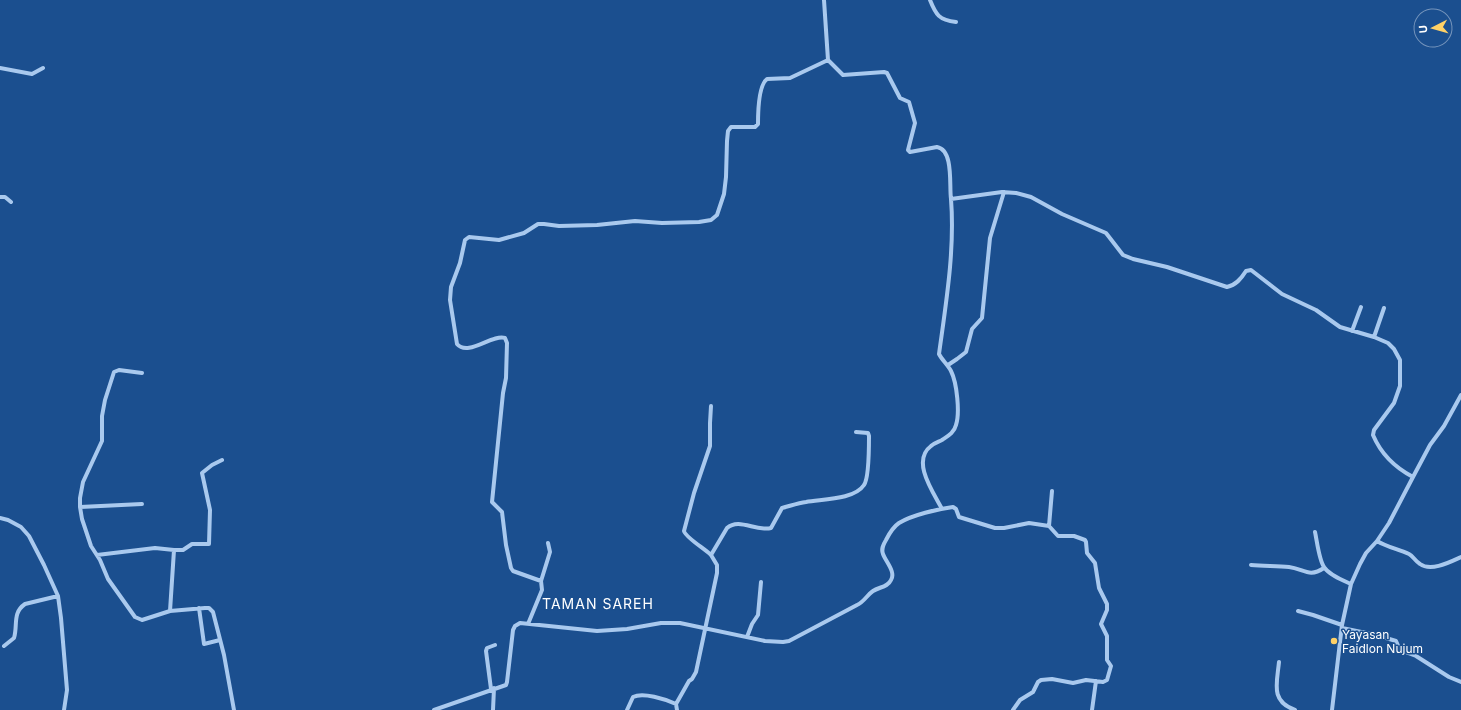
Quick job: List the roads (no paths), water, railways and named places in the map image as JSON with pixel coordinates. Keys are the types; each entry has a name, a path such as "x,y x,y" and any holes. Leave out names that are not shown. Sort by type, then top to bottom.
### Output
{"street":[{"path":"824,0 828,60 843,75 887,73 900,98 909,102 913,113 915,123 908,151 939,147 944,151 948,164 952,219 951,252 940,354 952,373 956,387 957,424 948,436 930,446 922,459 922,467 925,475 942,509"},
{"path":"930,0 933,9 941,19 956,22"},
{"path":"541,582 513,571 506,545 502,512 492,502 503,392 506,378 507,343 505,338 499,337 468,348 461,347 457,344 450,300 451,287 460,263 466,238 499,240 524,233 538,224 559,226 597,225 635,221 662,224 711,220 717,215 724,194 729,128 755,127 758,124 761,88 764,81 767,79 790,78 828,60"},
{"path":"0,68 32,74 43,68"},
{"path":"951,199 1004,192 1031,197 1062,214 1106,233 1123,255 1133,259 1167,267 1227,287 1231,286 1240,279 1246,271 1252,270 1282,294 1316,310 1340,327 1374,337 1388,344 1394,349 1400,360 1400,386 1394,403 1374,430 1373,435 1389,461 1413,477"},
{"path":"948,365 966,352 972,329 982,318 991,234 1004,192"},
{"path":"0,197 5,197 11,202"},
{"path":"1352,331 1361,307"},
{"path":"1374,337 1384,308"},
{"path":"142,373 119,370 114,372 105,400 102,416 102,441 83,482 80,498 82,519 91,546 112,586 136,617 142,620 170,611 199,608 209,608 213,612 234,710"},
{"path":"1332,710 1342,626 1351,584 1366,553 1377,541 1389,523 1430,445 1444,426 1461,395"},
{"path":"677,710 676,704 696,672 717,567 711,555 704,548 686,536 684,531 694,493 710,446 711,406"},
{"path":"711,555 726,528 731,524 736,523 765,529 771,528 782,508 805,502 842,497 853,493 864,485 868,470 869,436 868,433 856,432"},
{"path":"97,555 155,548 181,551 192,544 209,544 210,510 202,473 212,465 222,460"},
{"path":"1049,526 1052,491"},
{"path":"80,506 142,504"},
{"path":"434,710 493,688 506,685 514,628 520,623 597,631 627,629 661,623 680,623 765,641 789,641 863,602 871,593 892,580 892,572 882,550 883,544 892,529 898,523 942,509 954,507 959,517 991,528 1004,528 1029,523 1049,526 1058,536 1080,537 1086,541 1087,552 1094,563 1099,588 1107,601 1107,610 1101,624 1107,636 1107,660 1111,665 1107,680 1103,682 1086,680 1068,683 1052,679 1041,680 1032,692 1020,700 1013,710"},
{"path":"0,518 8,520 21,527 29,536 58,596 67,690 64,710"},
{"path":"1315,532 1324,568 1351,584"},
{"path":"1377,541 1411,555 1417,562 1425,567 1433,567 1451,562 1461,557"},
{"path":"528,624 542,590 541,582 550,552 548,543"},
{"path":"170,611 174,550"},
{"path":"1251,565 1291,567 1311,573 1318,572 1324,568"},
{"path":"747,637 752,624 758,615 761,582"},
{"path":"4,646 14,638 17,611 21,607 25,604 58,596"},
{"path":"199,608 204,644 220,640"},
{"path":"1298,612 1313,615 1342,626 1396,641 1400,650 1416,656 1449,677 1461,682"},
{"path":"493,710 493,688 486,651 487,648 495,645"},
{"path":"1279,662 1276,685 1277,695 1280,701 1295,710"},
{"path":"1092,710 1096,682"},
{"path":"627,710 633,697 638,695 645,695 676,704"}],"place":[{"name":"Yayasan Faidlon Nujum","path":"1334,641"}],"district":[{"name":"TAMAN SAREH","path":"598,603"}]}
